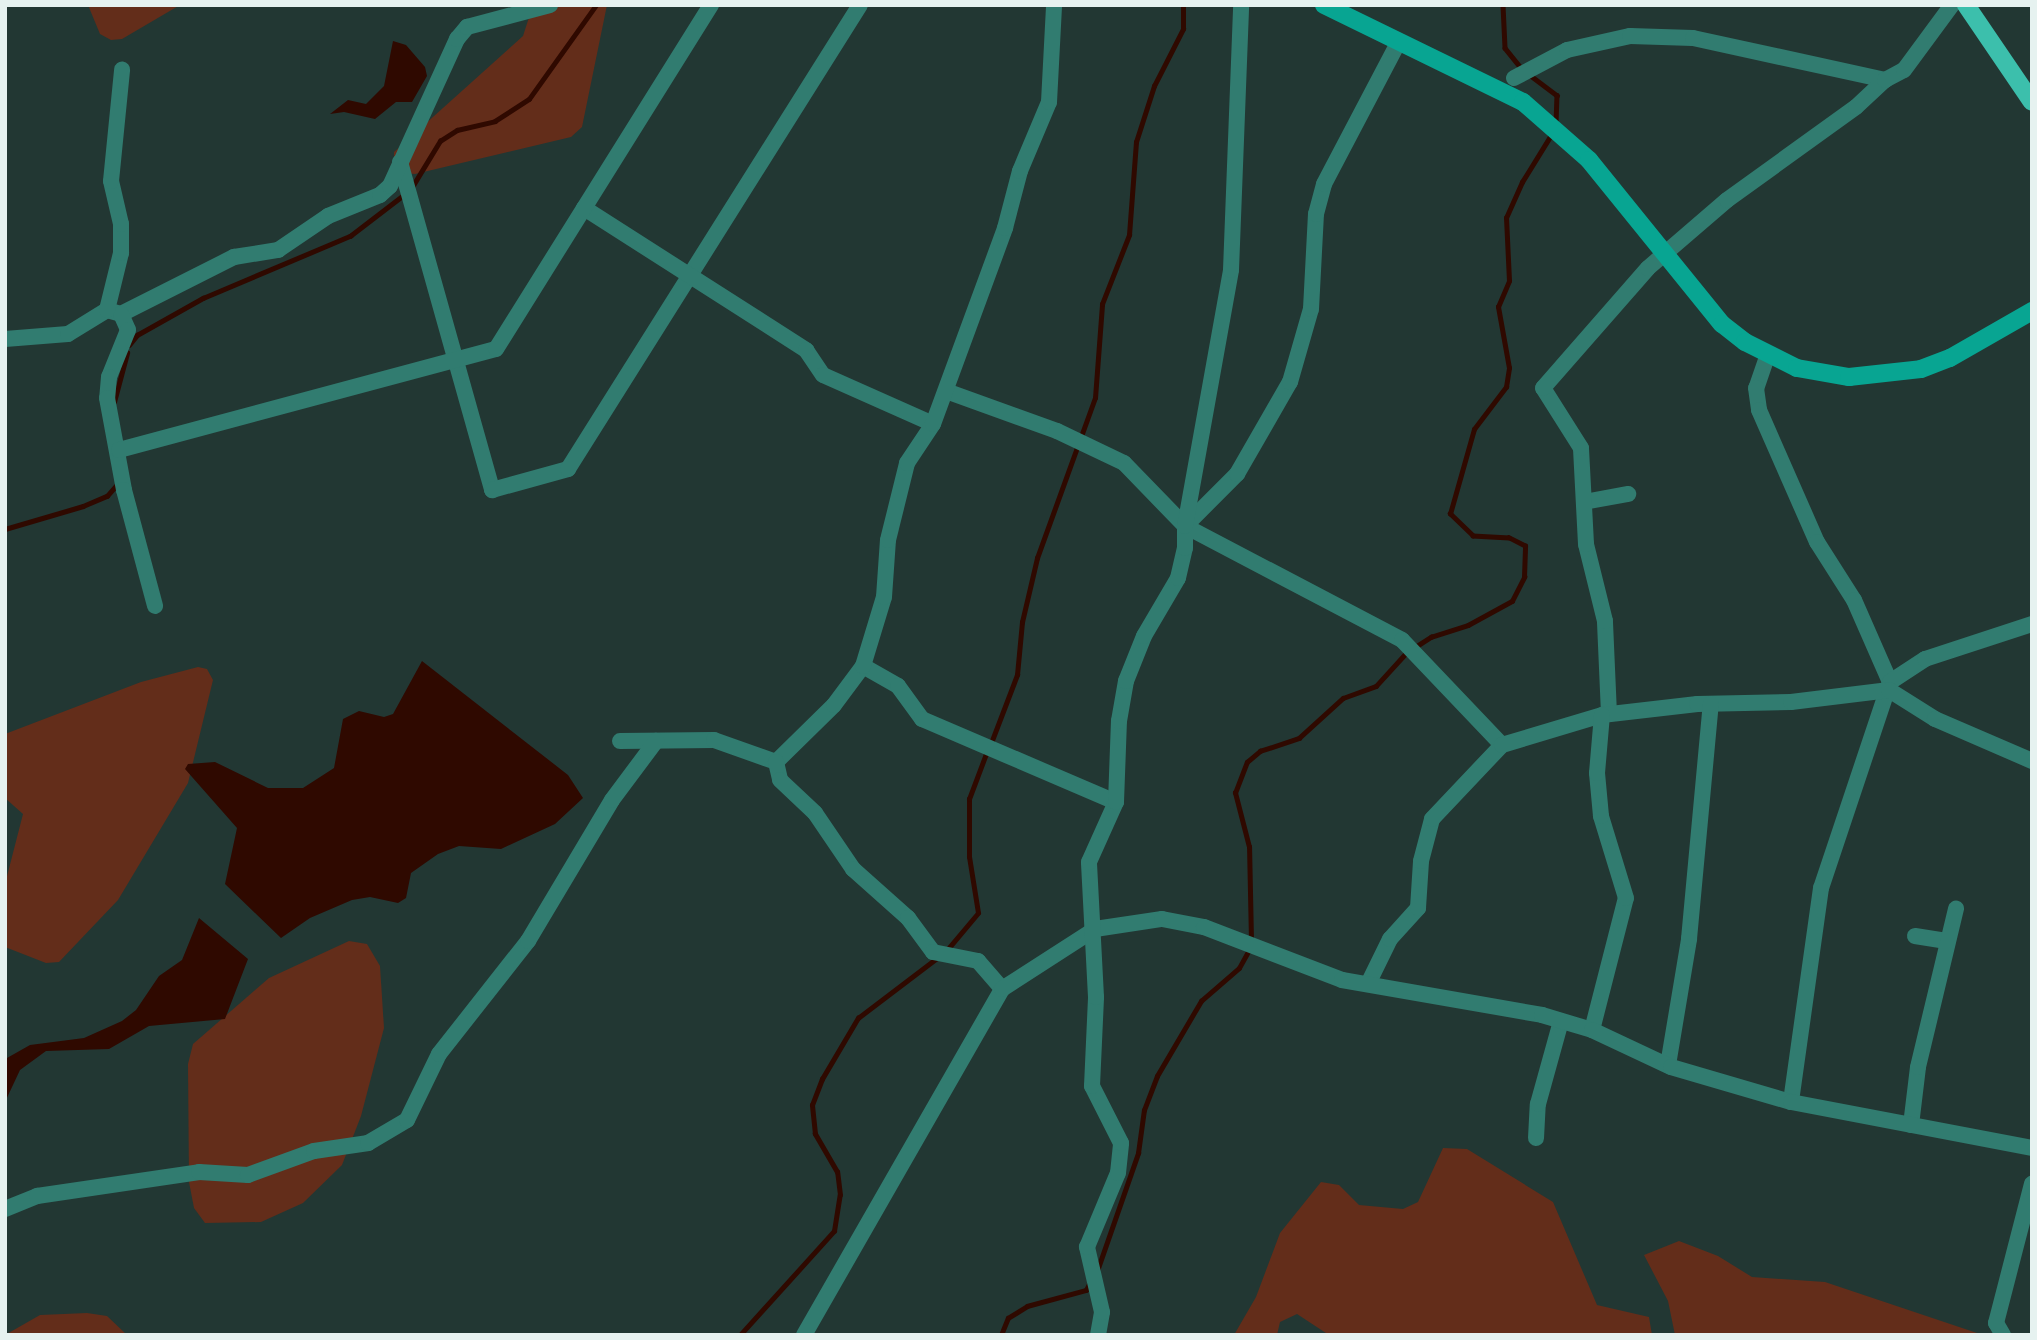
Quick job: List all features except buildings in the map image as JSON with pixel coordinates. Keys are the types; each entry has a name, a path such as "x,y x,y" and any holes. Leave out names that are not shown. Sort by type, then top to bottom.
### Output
{"main road":[{"path":"1966,5 2032,102"}],"street":[{"path":"5,339 68,334 234,257 278,250 328,216 380,195 390,186 467,27 550,5"},
{"path":"119,450 496,349 711,5"},
{"path":"400,162 492,490 568,470 860,5"},
{"path":"776,762 834,705 863,666 884,597 888,540 907,463 933,424 946,391 1005,228 1020,171 1049,102 1054,5"},
{"path":"1098,1335 1102,1312 1098,1289 1089,1268 1087,1247 1118,1173 1121,1143 1091,1086 1095,929 1089,862 1116,802 1119,721 1126,681 1144,636 1178,578 1231,271 1241,5"},
{"path":"1324,5 1523,102 1589,160 1722,324 1768,354 1797,368 1849,377 1889,375 1950,358 2032,311"},
{"path":"1591,1030 1626,898 1601,816 1597,773 1606,714 1605,621 1586,544 1581,448 1544,388 1664,254 1727,200 1856,107 1885,80 1904,70 1952,5"},
{"path":"1514,78 1567,50 1630,36 1693,38 1885,80"},
{"path":"1185,526 1237,474 1290,383 1311,309 1316,214 1324,184 1399,41"},
{"path":"122,71 111,181 121,224 121,253 114,312 128,330 109,377 107,397 119,450 124,491 155,606"},
{"path":"584,208 806,350 822,375 933,424"},
{"path":"1768,354 1756,388 1759,410 1817,542 1854,600 1889,686 1935,719 2032,761"},
{"path":"946,391 1057,431 1124,463 1185,526 1402,640 1502,745"},
{"path":"1584,502 1628,494"},
{"path":"1368,984 1390,939 1418,908 1421,861 1432,819 1502,745 1606,714 1711,704 1791,702 1889,686 1925,659 2032,624"},
{"path":"863,666 898,686 922,719 1116,802"},
{"path":"1791,1102 1821,888 1889,686"},
{"path":"1668,1066 1689,939 1711,704"},
{"path":"620,741 714,740 776,762"},
{"path":"5,1209 37,1196 199,1172 248,1175 314,1151 368,1143 407,1121 439,1055 528,941 612,800 656,741"},
{"path":"776,762 780,780 815,813 853,869 908,918 933,952 978,961 1002,989"},
{"path":"1911,1125 1918,1067 1956,909"},
{"path":"804,1335 1002,989 1095,929 1162,919 1204,927 1342,980 1430,998 1485,1002 1561,1021 1591,1030 1668,1066 1791,1102 2032,1148"},
{"path":"1915,936 1947,941"},
{"path":"1536,1138 1538,1104 1561,1021"},
{"path":"2003,1335 1996,1323 2032,1184"}],"shaded area":[{"path":"88,5 180,5 122,39 111,40 100,34"},
{"path":"533,5 607,5 582,127 571,137 415,174 394,172 394,152 523,36"},
{"path":"393,41 406,45 425,67 427,76 412,102 396,102 375,119 344,112 330,114 348,100 366,104 384,86"},
{"path":"422,661 568,775 583,798 555,824 501,849 459,846 438,854 411,873 406,898 398,903 370,897 352,900 310,918 281,938 225,884 237,828 185,769 188,764 215,762 268,788 303,788 334,768 343,719 359,711 384,717 393,714"},
{"path":"198,667 207,669 213,680 188,783 118,900 59,962 46,963 5,947 5,884 23,814 5,798 5,734 141,682"},
{"path":"199,918 248,959 225,1019 149,1026 109,1049 46,1051 20,1070 5,1102 7,1058 30,1045 84,1038 122,1021 136,1010 159,976 182,960"},
{"path":"349,941 367,944 380,966 384,1028 361,1116 342,1165 303,1203 261,1222 205,1223 194,1208 189,1182 188,1064 193,1044 269,978"},
{"path":"1443,1148 1467,1149 1553,1202 1597,1305 1649,1317 1652,1335 1329,1335 1297,1314 1280,1322 1277,1335 1234,1335 1256,1297 1280,1233 1321,1182 1339,1185 1359,1205 1403,1209 1418,1202"},
{"path":"1679,1241 1718,1256 1752,1277 1825,1282 1983,1335 1675,1335 1668,1301 1644,1255"},
{"path":"87,1313 107,1316 127,1335 5,1335 40,1315"}],"waterway":[{"path":"412,187 440,141 457,130 495,121 529,99 596,5"},
{"path":"991,743 1017,675 1022,622 1037,558 1095,398 1102,304 1129,235 1136,142 1154,86 1183,29 1183,5"},
{"path":"1503,5 1505,48 1523,70"},
{"path":"1530,75 1557,95 1556,123"},
{"path":"1251,940 1249,847 1235,793 1247,762 1260,751 1299,738 1343,698 1376,686 1406,653 1431,637 1468,625 1512,601 1524,577 1525,546 1509,538 1473,536 1450,514 1474,429 1506,387 1509,368 1498,307 1509,281 1506,218 1522,182 1551,135"},
{"path":"129,345 137,335 203,298 350,236 406,193"},
{"path":"114,402 127,353"},
{"path":"5,529 83,506 107,496 119,482"},
{"path":"947,950 978,913 969,857 969,799 987,751"},
{"path":"1097,1271 1138,1153 1144,1110 1157,1076 1201,1001 1239,968 1250,948"},
{"path":"740,1335 834,1231 840,1195 837,1172 815,1134 812,1105 822,1079 858,1018 937,958"},
{"path":"1001,1335 1008,1318 1027,1306 1086,1290 1090,1282"}]}
